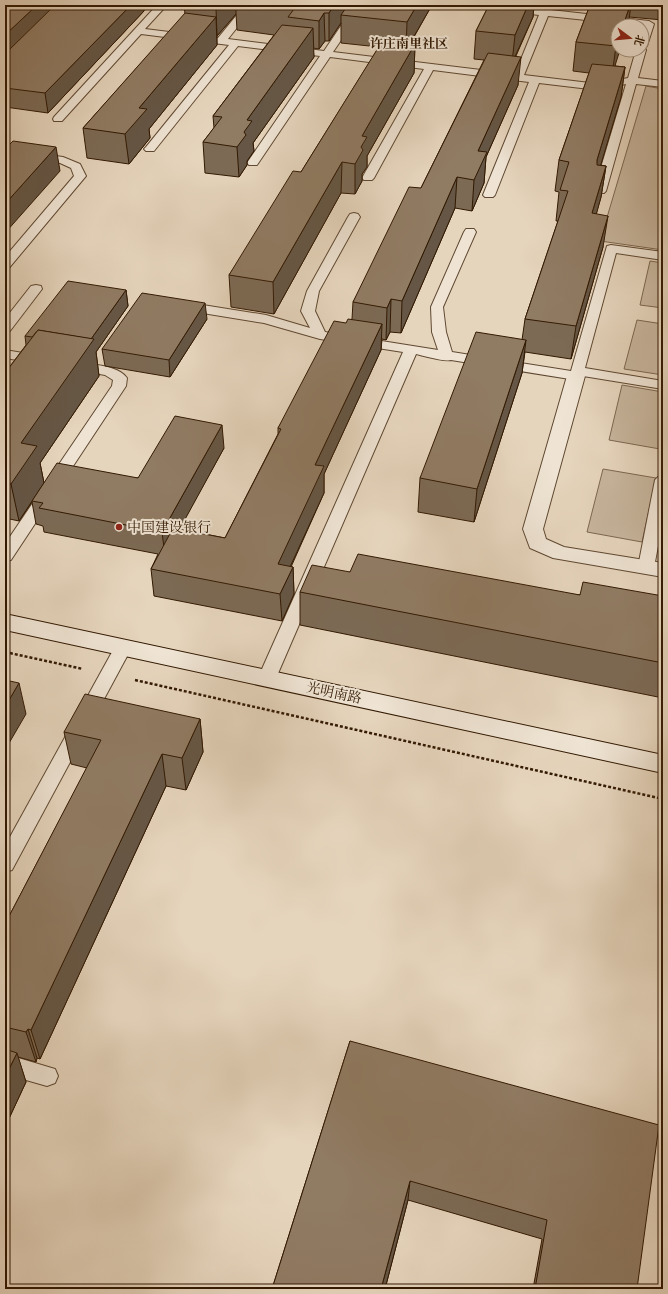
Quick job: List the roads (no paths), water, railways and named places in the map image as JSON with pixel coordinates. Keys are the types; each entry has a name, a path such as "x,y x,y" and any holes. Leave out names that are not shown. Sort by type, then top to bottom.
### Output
{"main road":[{"path":"577,374 533,529 537,543 560,552 654,569"},
{"name":"光明南路","path":"5,622 663,764"}],"lane":[{"path":"58,119 162,5"},
{"path":"220,42 250,5"},
{"path":"253,163 360,5"},
{"path":"480,5 610,20"},
{"path":"518,78 545,12"},
{"path":"138,31 598,87 631,80 663,84"},
{"path":"150,149 235,44"},
{"path":"600,191 638,58"},
{"path":"368,178 430,67"},
{"path":"489,195 535,80"},
{"path":"5,152 63,160 76,166 80,176 5,265"},
{"path":"320,335 308,311 313,291 354,217"},
{"path":"447,357 439,332 437,307 470,232"},
{"path":"577,374 611,249 663,256"},
{"path":"5,328 36,290"},
{"path":"171,304 266,318 320,335 447,357 663,385"},
{"path":"267,678 411,350"},
{"path":"5,354 109,372 120,378 119,386 5,556"},
{"path":"92,369 101,357"},
{"path":"654,569 663,480"},
{"path":"5,864 123,647"},
{"path":"5,1064 47,1076"}],"place":[{"name":"中国建设银行","path":"119,527"}],"district":[{"name":"许庄南里社区","path":"409,44"}]}
